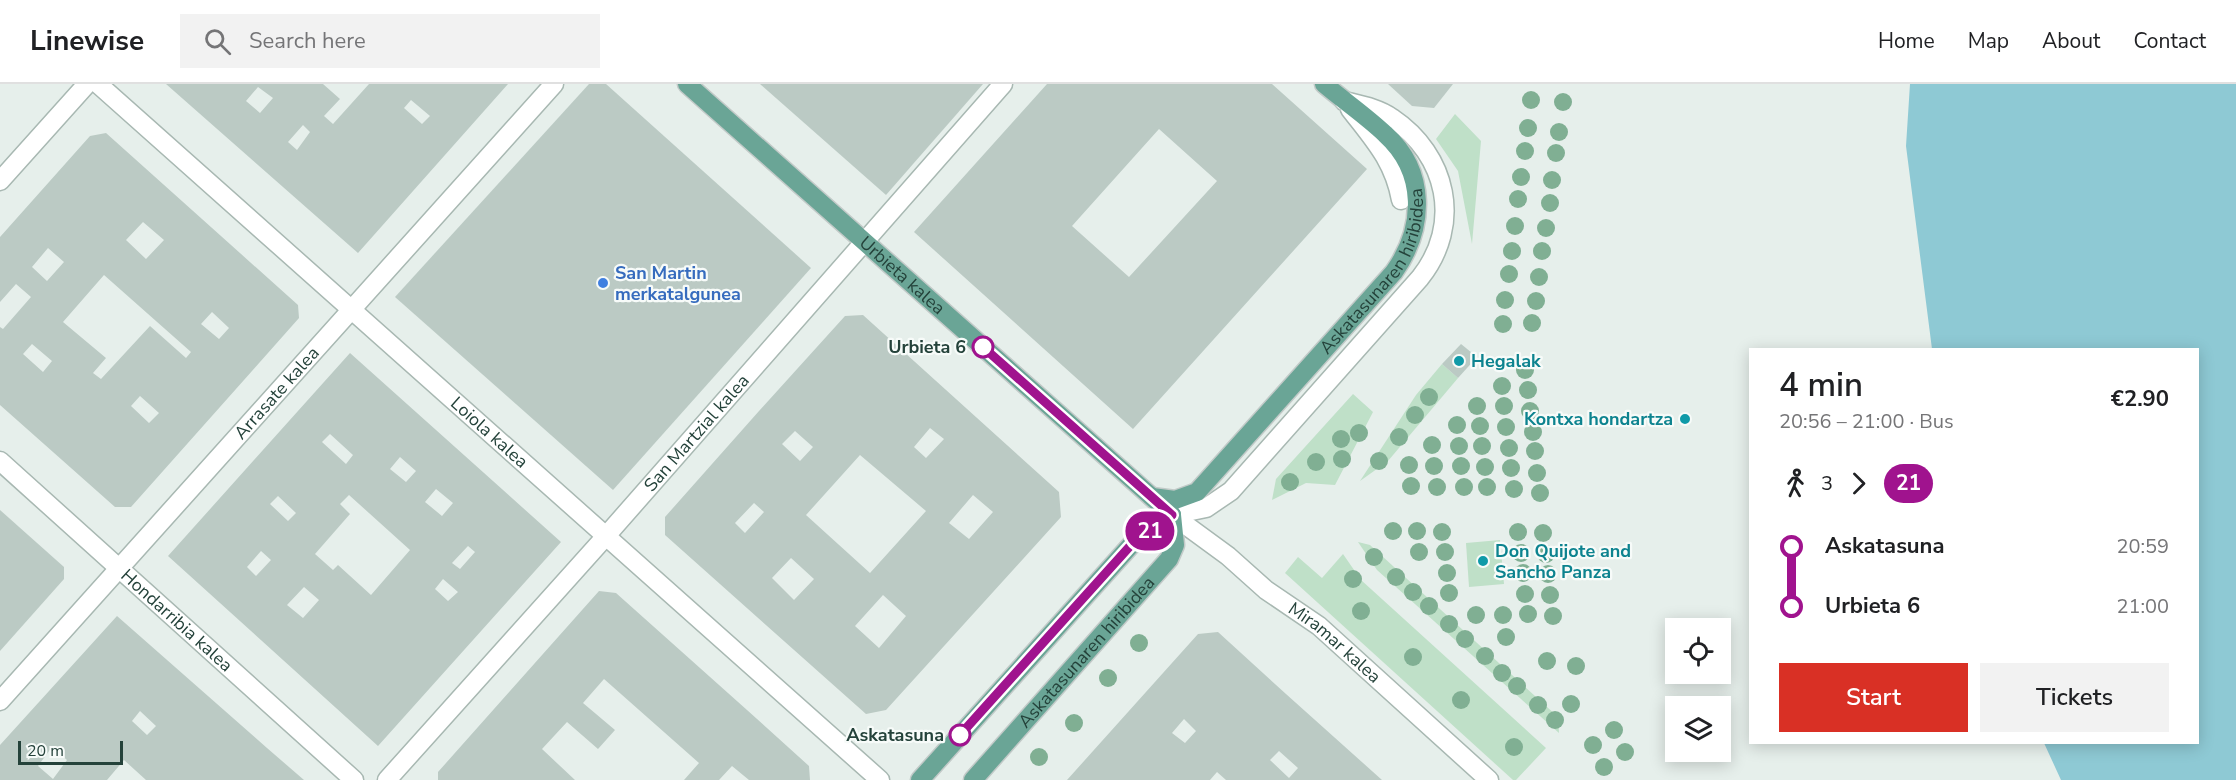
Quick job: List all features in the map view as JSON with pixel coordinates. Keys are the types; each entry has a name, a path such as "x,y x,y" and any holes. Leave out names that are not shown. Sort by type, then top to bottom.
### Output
{"main road":[{"name":"Urbieta kalea","path":"687,84 1172,515"},
{"path":"1324,84 1344,101"},
{"name":"Askatasunaren hiribidea","path":"1152,498 1175,500 1197,492 1394,272 1407,254 1415,233 1419,211 1417,189 1410,168 1386,134 1344,101"},
{"name":"Askatasunaren hiribidea","path":"921,780 1131,545 1172,515"},
{"name":"Askatasunaren hiribidea","path":"973,780 1169,559 1175,545 1172,515"}],"street":[{"path":"0,181 87,84"},
{"name":"Loiola kalea","path":"98,84 880,780"},
{"name":"Arrasate kalea","path":"0,701 554,84"},
{"name":"San Martzial kalea","path":"387,780 606,536 1003,84"},
{"path":"1344,101 1389,159 1398,182 1401,200"},
{"name":"Askatasunaren hiribidea","path":"1172,515 1206,508 1232,491 1430,267 1444,224 1444,195 1440,176 1431,156 1412,133 1390,116 1344,101"},
{"name":"Hondarribia kalea","path":"0,461 354,780"},
{"name":"Miramar kalea","path":"1172,515 1228,556 1266,590 1319,626 1489,780"}],"green space":[{"path":"1455,114 1481,141 1472,244 1458,171 1436,139"},
{"path":"1442,364 1458,378 1388,461 1360,481 1416,395"},
{"path":"1353,394 1373,412 1335,485 1306,483 1272,500 1276,479"},
{"path":"1500,540 1504,584 1469,587 1466,543"},
{"path":"1358,542 1370,545 1558,717 1559,733 1377,570"},
{"path":"1343,554 1361,580 1546,748 1516,780 1513,780 1285,573 1298,557 1322,578"}],"water":[{"path":"1910,84 2236,84 2236,780 2061,780 2044,744 2199,744 2199,348 1932,348 1906,146"}],"building":[{"path":"166,84 323,84 340,99 324,116 333,124 369,84 508,84 358,253","holes":["258,87 273,98 260,113 246,101","411,100 430,116 422,124 404,108","303,125 310,132 297,150 288,142"]},
{"name":"San Martin merkatalgunea","path":"589,84 606,84 811,268 613,490 395,297"},
{"path":"760,84 983,84 886,195"},
{"path":"1047,84 1272,84 1367,169 1133,429 914,232","holes":["1159,129 1217,181 1129,277 1072,226"]},
{"path":"1388,84 1453,84 1434,108 1412,106"},
{"path":"106,133 298,305 299,318 131,507 115,507 0,405 0,327 3,329 31,297 16,284 0,302 0,237 90,136","holes":["143,222 164,240 146,259 126,240","48,248 64,262 47,281 32,267","104,275 191,352 186,358 150,326 101,379 93,373 106,358 63,322","212,312 229,328 219,339 201,324","32,344 52,361 43,372 23,354","140,396 159,413 149,423 131,406"]},
{"path":"863,315 1059,492 1061,517 886,710 866,714 665,535 665,517 845,316","holes":["930,428 944,439 926,458 914,447","795,431 813,447 800,461 782,444","860,455 926,511 870,573 806,515","973,495 993,512 969,539 949,523","754,503 764,512 745,533 735,523","791,558 814,579 794,600 772,578","883,595 906,616 879,648 855,626"]},
{"name":"Hegalak","path":"1461,344 1477,357 1458,378 1442,364"},
{"path":"350,353 561,542 378,746 168,556","holes":["330,434 353,455 346,464 322,442","400,457 416,471 406,482 390,469","436,489 453,503 442,516 425,502","349,495 410,550 371,595 338,565 333,570 315,554 350,514 340,504","278,496 296,513 288,521 270,504","468,546 475,552 460,569 452,563","261,551 271,560 256,576 247,567","443,579 458,592 448,601 435,589","304,587 319,600 303,618 287,605"]},
{"path":"0,510 64,567 64,579 0,651"},
{"path":"599,591 616,593 747,710 809,766 810,780 749,780 732,766 719,780 684,780 699,763 604,679 583,703 615,730 598,749 567,722 542,749 575,780 438,780 438,772"},
{"path":"117,616 304,780 146,780 124,760 107,780 0,780 0,745","holes":["140,711 156,726 147,735 132,721","52,747 67,760 53,779 38,766"]},
{"path":"1218,632 1382,780 1226,780 1217,772 1210,780 1067,780 1198,634","holes":["1184,719 1196,731 1185,743 1172,733","1279,751 1298,768 1289,778 1270,760"]}],"bus line":[{"name":"21","path":"960,735 1131,545 1172,515 983,347"}],"place":[{"name":"San Martin merkatalgunea","path":"603,283"},
{"name":"Urbieta 6","path":"983,347"},
{"name":"Hegalak","path":"1459,361"},
{"name":"Kontxa hondartza","path":"1685,419"},
{"name":"Don Quijote and Sancho Panza","path":"1483,561"},
{"name":"Askatasuna","path":"960,735"}]}
